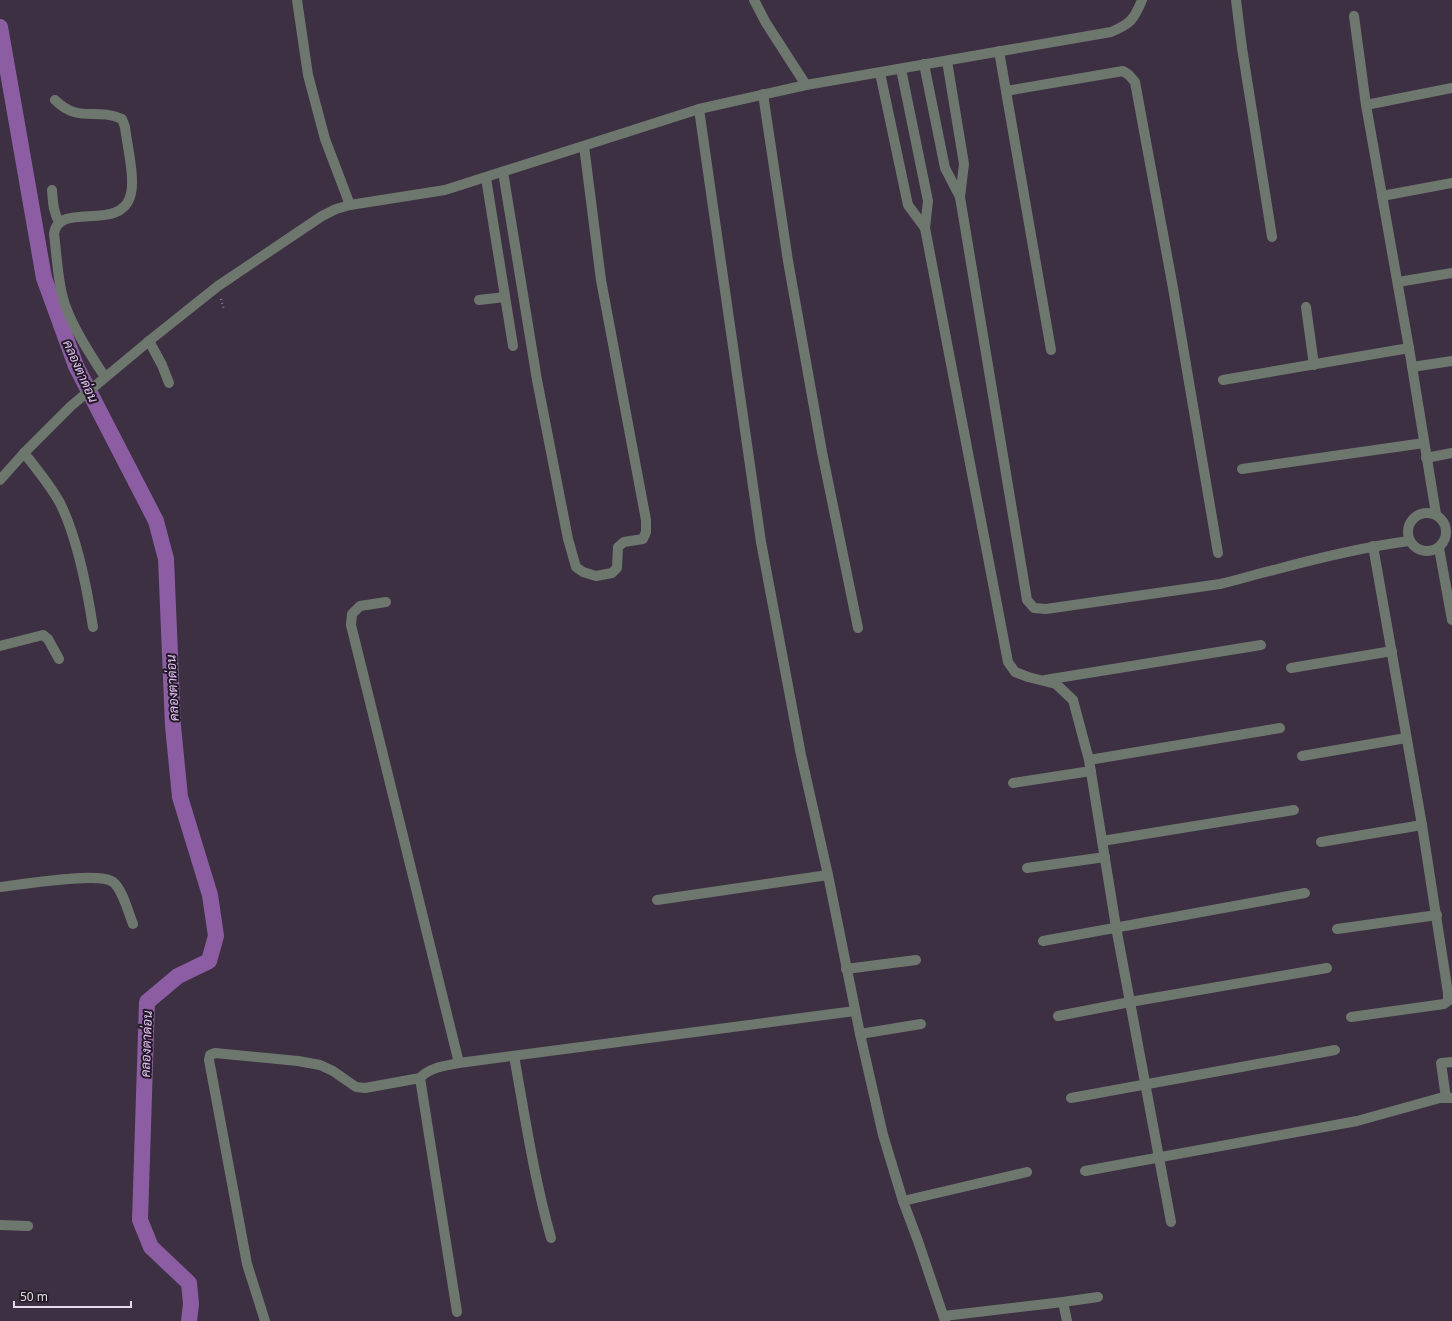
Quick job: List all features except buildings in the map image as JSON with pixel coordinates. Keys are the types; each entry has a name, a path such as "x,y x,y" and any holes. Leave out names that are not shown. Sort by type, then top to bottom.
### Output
{"street":[{"path":"297,0 310,82 325,139 350,205"},
{"path":"754,0 766,22 806,85"},
{"path":"0,480 24,453 71,406 149,341 218,286 322,216 336,209 350,205 445,190 699,109 763,94 806,85 1111,32 1126,25 1136,14 1142,0"},
{"path":"1236,0 1242,48 1272,237"},
{"path":"1354,16 1366,105 1398,282 1436,514 1445,524 1447,531 1445,544 1452,620"},
{"path":"999,51 1051,350"},
{"path":"947,61 964,164 960,197 1027,600 1034,608 1046,609 1220,584 1373,546 1410,541"},
{"path":"924,64 945,168 960,197"},
{"path":"901,69 928,201 925,228 1008,662 1015,672 1056,684 1073,700 1089,760 1116,927 1171,1222"},
{"path":"1006,91 1123,70 1135,82 1174,288 1218,553"},
{"path":"880,73 908,205 925,228"},
{"path":"1366,105 1452,88"},
{"path":"763,94 790,269 822,452 858,628"},
{"path":"55,100 62,108 70,112 81,114 113,115 122,120 125,127 132,175 132,191 130,199 124,206 112,214 67,218 59,222 55,227 54,234 66,309 101,380"},
{"path":"699,109 761,542 801,755 828,875 855,1011 883,1134 903,1201 944,1318 1098,1297"},
{"path":"504,172 537,380 568,539 576,567 583,572 596,576 612,573 617,568 616,555 618,547 624,542 643,539 646,532 646,520 601,280 584,146"},
{"path":"486,178 513,346"},
{"path":"1382,196 1452,183"},
{"path":"52,190 53,207 59,222"},
{"path":"1398,282 1452,273"},
{"path":"479,300 505,297"},
{"path":"1306,307 1314,364"},
{"path":"149,341 162,364 169,382"},
{"path":"1223,380 1409,348"},
{"path":"1412,367 1452,361"},
{"path":"1242,469 1424,443"},
{"path":"24,453 49,485 60,504 71,532 80,564 88,596 93,627"},
{"path":"1426,458 1452,454"},
{"path":"1436,514 1422,514 1411,522 1408,528 1410,541 1413,546 1426,552 1432,551 1445,544"},
{"path":"1351,1017 1444,1004 1448,1001 1422,825 1373,546"},
{"path":"386,602 360,606 352,614 351,625 459,1063"},
{"path":"0,646 43,635 48,638 59,659"},
{"path":"1043,680 1260,645"},
{"path":"1291,668 1392,651"},
{"path":"1089,760 1280,728"},
{"path":"1302,756 1406,738"},
{"path":"1013,783 1090,771"},
{"path":"1102,841 1294,810"},
{"path":"1322,842 1422,825"},
{"path":"1027,868 1105,858"},
{"path":"657,900 828,875"},
{"path":"0,887 84,878 102,878 112,881 118,888 133,924"},
{"path":"1044,941 1305,893"},
{"path":"1338,929 1436,915"},
{"path":"846,969 916,960"},
{"path":"1058,1016 1327,968"},
{"path":"265,1321 247,1264 209,1060 210,1055 215,1053 298,1061 320,1065 333,1071 356,1087 365,1088 420,1078 432,1069 459,1063 855,1011"},
{"path":"860,1034 922,1024"},
{"path":"1071,1098 1335,1050"},
{"path":"514,1056 530,1151 541,1201 552,1238"},
{"path":"1085,1171 1357,1121 1440,1098 1449,1098 1441,1063 1452,1062"},
{"path":"420,1078 457,1312"},
{"path":"903,1201 1027,1172"},
{"path":"0,1226 28,1226"},
{"path":"1063,1302 1067,1321"}],"waterway":[{"name":"คลองตาด่อน","path":"0,27 44,278 76,366 156,521 166,559 173,726 180,797 210,895 216,936 209,961 178,976 147,1002 140,1220 151,1247 189,1283 191,1304 189,1321"}]}
